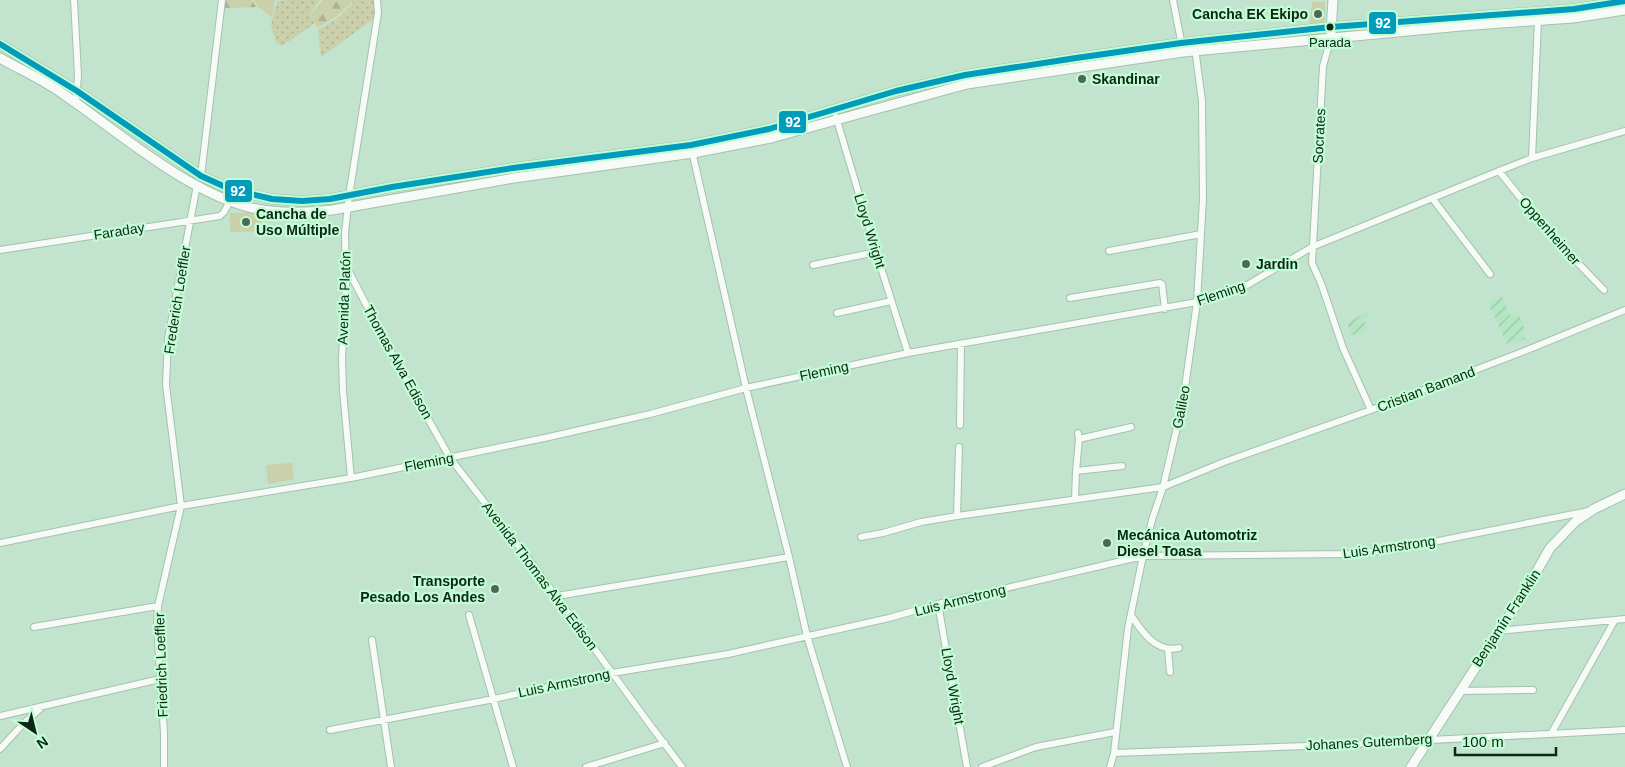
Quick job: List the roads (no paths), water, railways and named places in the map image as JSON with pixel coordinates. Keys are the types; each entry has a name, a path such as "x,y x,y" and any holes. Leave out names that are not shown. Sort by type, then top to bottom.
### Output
{"main road":[{"name":"Socrates","path":"1331,38 1333,0"},
{"path":"0,58 61,92 173,171 197,185 252,208 287,212 317,212 514,178 771,138 967,84 1077,69 1182,48 1193,42 1331,27 1574,9 1625,1"},
{"path":"0,44 78,91 201,176 230,189 272,199 302,201 330,200 392,187 513,168 692,149 896,91 965,75 1076,58 1182,48 1196,51 1573,18 1625,10"},
{"path":"1076,58 1077,69"},
{"path":"965,75 967,84"},
{"path":"513,168 514,178"},
{"name":"Benjamín Franklin","path":"1412,767 1526,590 1550,548 1576,521 1625,494"}],"street":[{"path":"74,0 78,76 76,102"},
{"path":"201,176 222,0"},
{"name":"Avenida Platón","path":"351,478 342,358 345,320 345,233 349,196 377,20 377,0"},
{"path":"1173,0 1182,48"},
{"path":"1532,158 1538,20"},
{"name":"Socrates","path":"1331,38 1323,66 1312,262 1343,348 1372,410"},
{"name":"Galileo","path":"1110,767 1114,752 1131,615 1143,556 1163,487 1183,402 1197,302 1203,199 1202,101 1196,51 1193,42"},
{"name":"Lloyd Wright","path":"834,109 908,353"},
{"name":"Fleming","path":"0,543 182,506 351,478 450,458 640,416 746,388 908,353 1197,302 1229,293 1249,284 1312,247 1499,170 1532,158 1625,131"},
{"path":"692,149 746,388 807,636 847,767"},
{"name":"Oppenheimer","path":"1499,170 1548,232 1604,290"},
{"name":"Frederich Loeffler","path":"182,506 166,385 168,339 197,185"},
{"path":"1432,198 1490,274"},
{"name":"Faraday","path":"0,250 220,216 230,200"},
{"path":"1110,251 1201,234"},
{"path":"813,264 876,252"},
{"name":"Thomas Alva Edison","path":"346,266 393,356 450,458"},
{"path":"1070,298 1160,283 1162,284 1165,309"},
{"path":"837,313 891,301"},
{"name":"Cristian Bamand","path":"861,537 921,522 957,516 1163,487 1224,462 1372,410 1625,310"},
{"path":"960,424 961,344"},
{"path":"1075,500 1078,436 1131,427"},
{"path":"957,516 959,447"},
{"name":"Avenida Thomas Alva Edison","path":"450,458 556,596 682,767"},
{"path":"1076,471 1122,466"},
{"name":"Friedrich Loeffler","path":"164,767 157,625 158,606 182,506"},
{"name":"Luis Armstrong","path":"330,730 612,673 728,654 889,618 938,604 1143,556 1352,554 1398,549 1594,510"},
{"path":"556,596 789,557"},
{"name":"Lloyd Wright","path":"938,604 967,767"},
{"path":"34,627 158,606"},
{"path":"469,615 513,767"},
{"path":"1131,615 1147,637 1159,646 1168,650 1179,648"},
{"path":"1498,631 1625,619"},
{"path":"1551,734 1615,620"},
{"path":"372,640 392,767"},
{"path":"1168,650 1170,672"},
{"path":"0,716 160,679"},
{"path":"1460,691 1533,690"},
{"path":"0,748 22,724 42,707"},
{"name":"Johanes Gutemberg","path":"1114,752 1335,745 1625,730"},
{"path":"982,767 1036,747 1115,732"},
{"path":"586,767 664,743"}],"place":[{"name":"Cancha EK Ekipo","path":"1318,14"},
{"name":"Parada","path":"1330,27"},
{"name":"Skandinar","path":"1082,79"},
{"name":"Cancha de Uso Múltiple","path":"246,222"},
{"name":"Jardin","path":"1246,264"},
{"name":"Mecánica Automotriz Diesel Toasa","path":"1107,543"},
{"name":"Transporte Pesado Los Andes","path":"495,589"}]}
